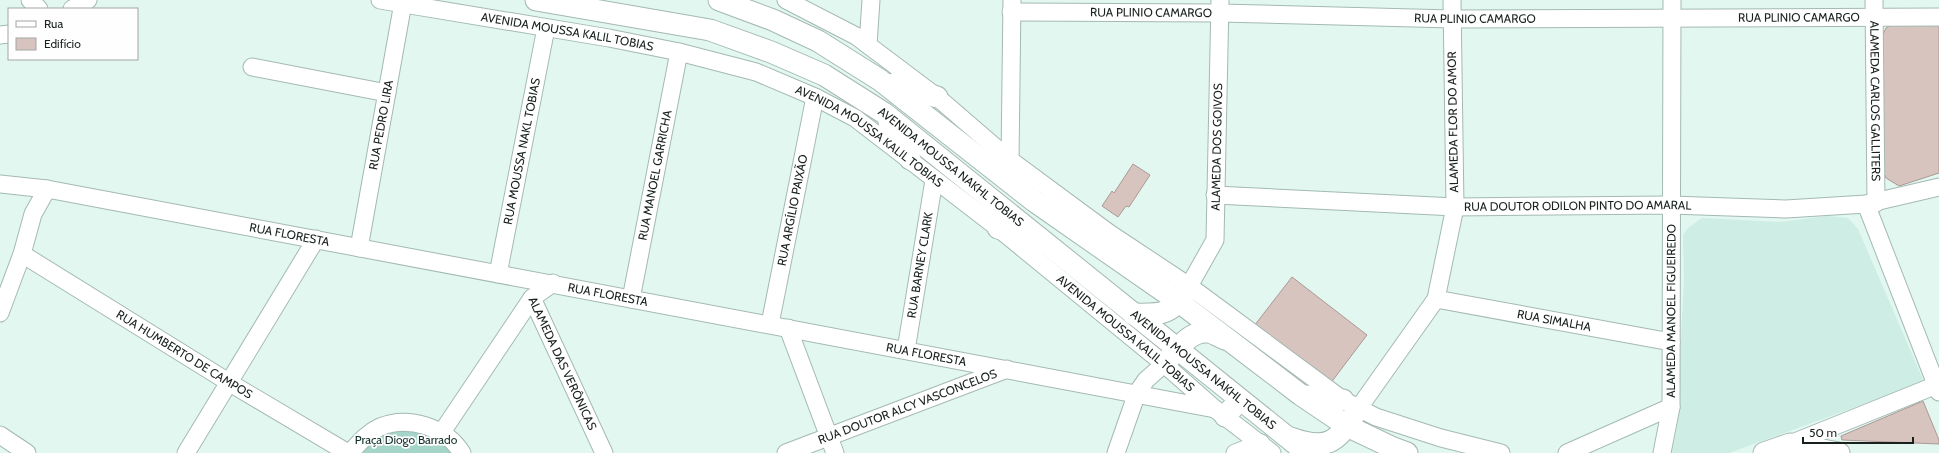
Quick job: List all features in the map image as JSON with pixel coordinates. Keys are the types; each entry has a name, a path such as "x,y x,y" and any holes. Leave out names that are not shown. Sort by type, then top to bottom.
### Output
{"main road":[{"name":"AVENIDA MOUSSA NAKHL TOBIAS","path":"536,0 561,3 710,30 771,52 824,75 884,113 1133,314 1171,357 1240,400 1306,453"},
{"path":"719,0 773,20 818,41 880,80 1034,201 1122,262 1184,294 1233,342 1301,395 1349,412 1391,448 1407,453"},
{"path":"880,80 937,97"},
{"path":"884,113 910,160"},
{"path":"998,228 1049,246"},
{"path":"1109,233 1122,262"},
{"path":"1133,314 1164,313 1184,294"},
{"path":"1171,357 1190,337 1206,332 1233,342"},
{"path":"1220,413 1240,400"},
{"path":"1283,434 1310,445 1326,444 1349,412"},
{"path":"1764,453 1790,444 1839,453"}],"street":[{"path":"30,0 38,8"},
{"path":"74,8 88,0"},
{"name":"AVENIDA MOUSSA KALIL TOBIAS","path":"380,0 609,38 679,52 756,72 814,97 855,118 934,180 1171,357 1220,413 1266,448"},
{"path":"786,0 856,36 937,97 1010,160 1109,233 1184,294 1349,412 1376,417 1441,438 1501,453"},
{"path":"868,45 871,0"},
{"name":"ALAMEDA FLOR DO AMOR","path":"1349,412 1436,299 1454,207 1452,0"},
{"name":"ALAMEDA MANOEL FIGUEIREDO","path":"1662,453 1671,407 1672,0"},
{"name":"ALAMEDA CARLOS GALLITERS","path":"1874,0 1871,204 1938,387"},
{"name":"RUA PEDRO LIRA","path":"359,248 403,3"},
{"path":"1010,160 1012,6"},
{"name":"RUA PLINIO CAMARGO","path":"1012,6 1220,7 1452,19 1939,18"},
{"name":"ALAMEDA DOS GOIVOS","path":"1184,294 1215,240 1220,7"},
{"name":"RUA MOUSSA NAKL TOBIAS","path":"498,274 546,28"},
{"name":"RUA MANOEL GARRICHA","path":"631,299 679,52"},
{"path":"252,67 387,93"},
{"name":"RUA ARGÍLIO PAIXÃO","path":"770,324 814,97"},
{"name":"RUA BARNEY CLARK","path":"906,350 934,180"},
{"name":"RUA FLORESTA","path":"0,184 47,189 552,283 1137,393 1220,413"},
{"name":"RUA DOUTOR ODILON PINTO DO AMARAL","path":"1215,194 1454,207 1671,204 1786,209 1871,204 1939,187"},
{"path":"0,313 22,254 33,214 47,189"},
{"path":"186,453 230,383 316,239"},
{"name":"RUA HUMBERTO DE CAMPOS","path":"22,254 230,383 349,453"},
{"name":"ALAMEDA DAS VERÔNICAS","path":"552,283 532,298 604,453"},
{"path":"442,432 532,298"},
{"name":"RUA SIMALHA","path":"1436,299 1671,342"},
{"path":"788,328 835,453"},
{"path":"1116,453 1137,393 1146,380 1171,357"},
{"name":"RUA DOUTOR ALCY VASCONCELOS","path":"786,453 1007,369"},
{"path":"1790,444 1938,387"},
{"path":"1567,453 1671,407"},
{"path":"349,453 363,438 381,427 401,422 422,424 442,432 458,446 462,453"},
{"path":"0,435 27,453"},
{"path":"1235,453 1266,448"}],"shaded area":[{"path":"1827,216 1848,218 1858,229 1924,382 1729,453 1672,453 1677,427 1684,277 1683,235 1689,227 1702,218 1781,222"}],"green space":[{"name":"Praça Diogo Barrado","path":"419,427 459,453 353,453 374,434"}],"building":[{"path":"1891,25 1939,25 1939,173 1899,186 1886,178 1883,171 1880,41 1886,28"},
{"path":"1133,164 1150,175 1129,207 1126,206 1118,217 1102,206 1112,191 1114,193"},
{"path":"1292,277 1367,335 1330,384 1254,326"},
{"path":"1923,401 1939,440 1939,444 1842,440 1841,436"}]}
